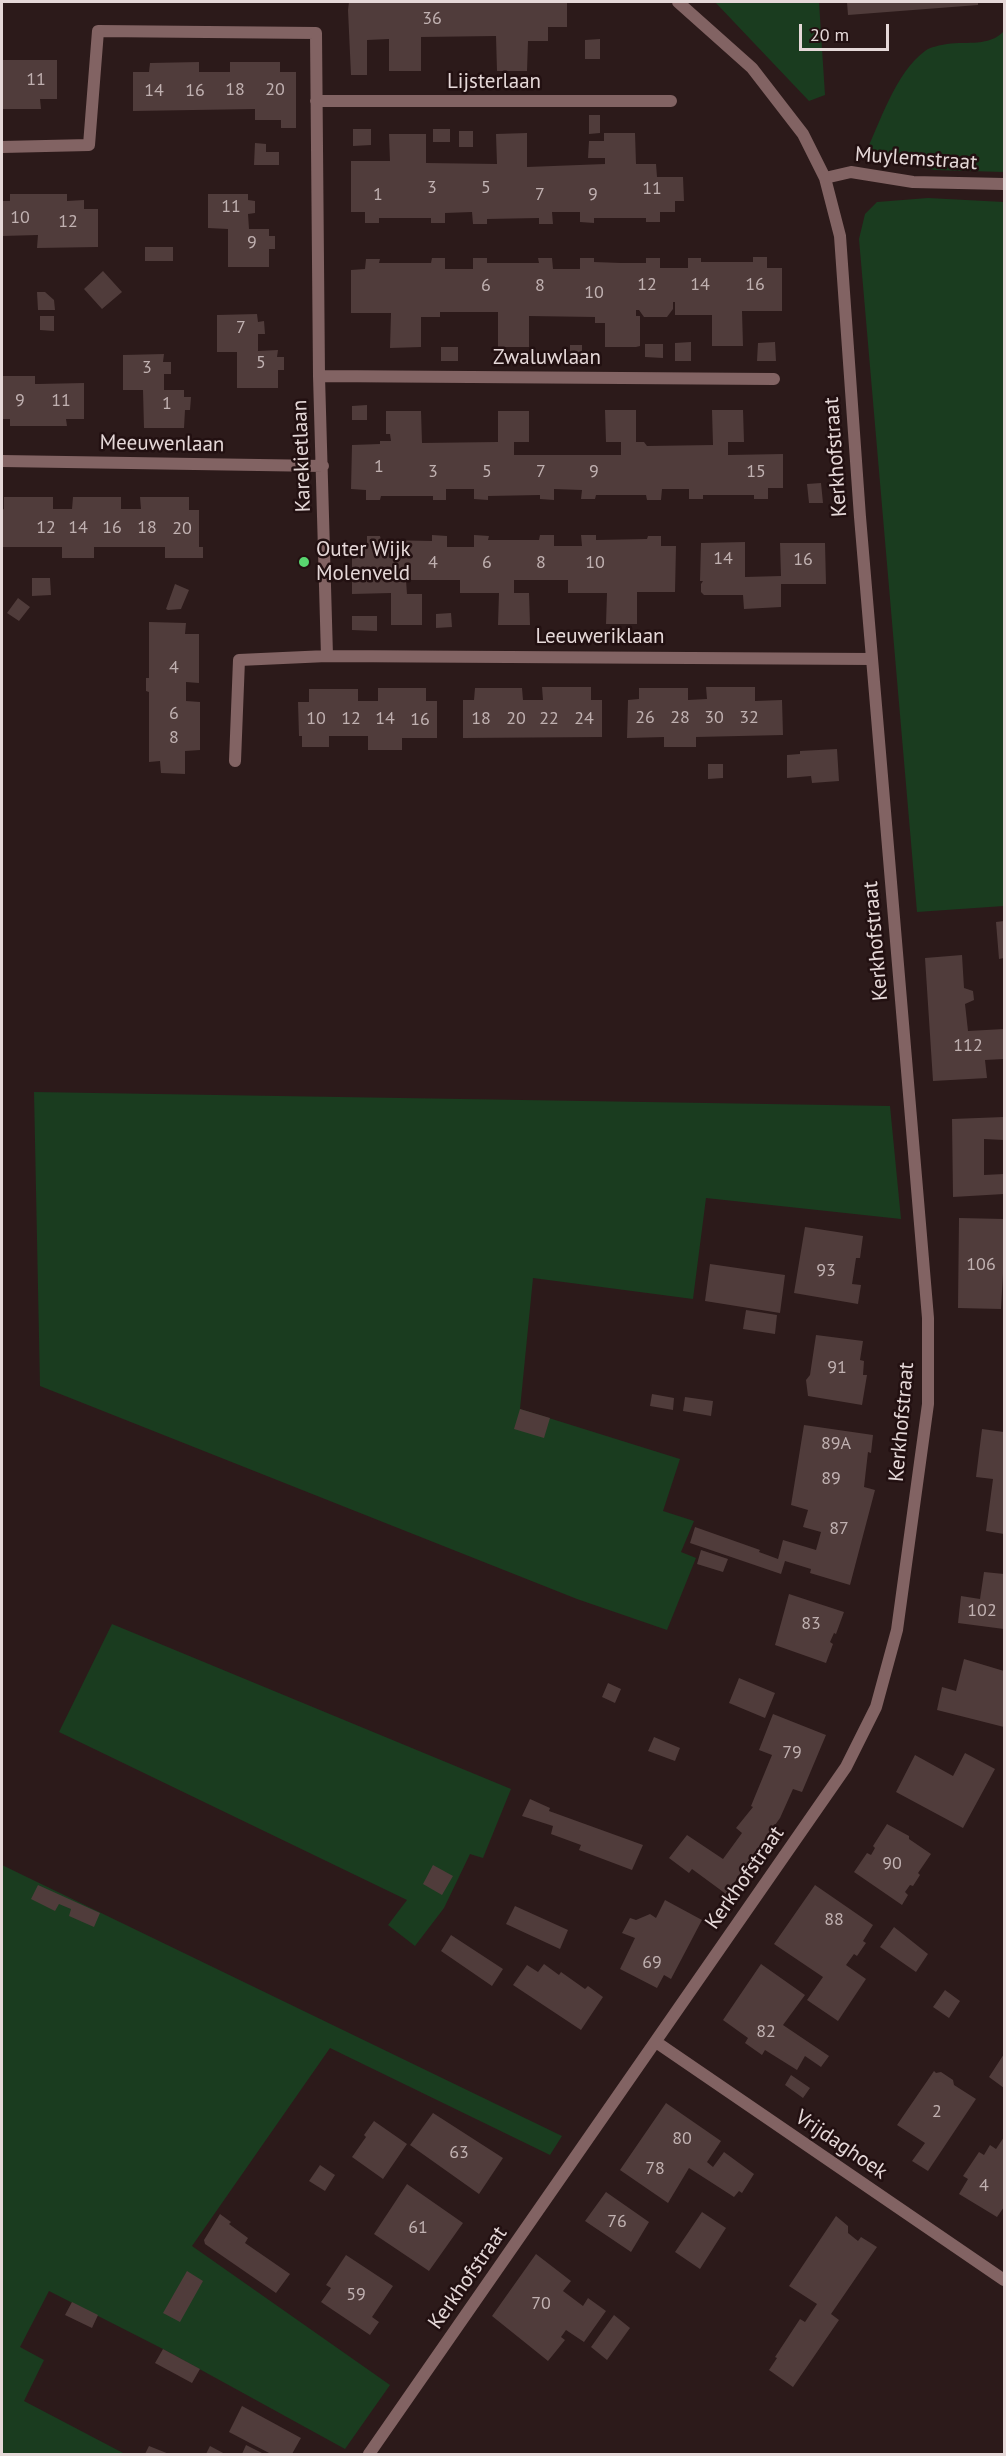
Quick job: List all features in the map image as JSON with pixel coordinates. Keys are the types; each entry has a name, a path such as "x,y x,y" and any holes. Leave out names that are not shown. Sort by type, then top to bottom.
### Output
{"street":[{"name":"Kerkhofstraat","path":"369,2454 846,1767 876,1707 897,1630 928,1404 928,1318 872,659 840,236 825,178 803,134 752,68 678,2"},
{"name":"Karekietlaan","path":"2,147 89,145 98,31 316,33 319,376 327,656"},
{"name":"Lijsterlaan","path":"316,101 671,101"},
{"name":"Muylemstraat","path":"825,178 851,172 914,182 1005,184"},
{"name":"Zwaluwlaan","path":"319,376 774,379"},
{"name":"Meeuwenlaan","path":"2,461 322,466"},
{"name":"Leeuweriklaan","path":"327,656 872,659"},
{"path":"235,761 239,660 327,656"},
{"name":"Vrijdaghoek","path":"656,2042 1005,2280"}],"green space":[{"path":"715,2 819,2 825,95 809,101"},
{"path":"1004,31 1004,172 935,170 864,156 897,85 914,60 933,47 985,41"},
{"path":"928,198 1004,202 1004,906 917,912 859,239 865,214 877,202"},
{"path":"34,1092 890,1106 901,1219 706,1198 693,1299 533,1278 520,1409 680,1459 663,1511 694,1521 681,1552 696,1558 667,1630 577,1599 40,1386"},
{"path":"112,1624 511,1789 483,1858 470,1854 444,1908 415,1946 388,1925 407,1900 59,1732"},
{"path":"2,1865 562,2136 550,2155 330,2048 192,2246 390,2385 345,2449 163,2349 49,2291 20,2347 44,2360 24,2401 125,2454 2,2454"}],"building":[{"path":"349,2 567,2 567,27 548,27 548,41 528,41 527,71 497,71 496,36 421,37 421,71 389,71 389,39 367,40 367,75 351,75"},
{"path":"847,2 978,2 978,5 848,15"},
{"path":"600,39 600,59 585,59 585,40"},
{"path":"2,60 57,60 57,99 40,99 41,109 2,109"},
{"path":"199,62 199,72 230,72 230,62 280,62 280,72 296,72 296,128 281,128 281,120 255,120 255,109 133,111 133,72 149,72 150,63"},
{"path":"589,115 600,115 600,133 589,134"},
{"path":"353,129 371,129 371,145 353,146"},
{"path":"433,129 450,129 450,142 433,142"},
{"path":"459,131 473,131 473,147 459,147"},
{"path":"527,133 527,167 605,164 605,158 588,158 589,141 604,141 604,133 635,133 636,164 656,164 657,177 683,177 684,201 675,201 675,212 660,212 660,222 646,222 646,218 594,218 594,223 580,222 580,212 552,212 553,224 539,224 539,218 487,219 487,224 473,224 472,212 445,213 445,223 431,223 431,218 379,218 379,223 365,223 365,212 351,212 351,161 390,161 389,134 426,134 426,163 497,164 496,134"},
{"path":"255,143 266,144 266,152 279,152 279,165 254,165"},
{"path":"10,194 67,194 67,201 84,200 84,209 98,209 98,247 37,248 38,235 2,236 2,201 10,201"},
{"path":"208,194 248,194 248,200 255,201 255,213 248,214 249,229 269,229 269,236 275,236 275,249 269,249 269,267 228,267 228,229 208,228"},
{"path":"145,247 173,247 173,261 145,261"},
{"path":"753,257 767,257 767,268 782,268 782,311 742,311 743,346 712,346 712,315 675,315 675,302 667,317 644,317 639,310 636,310 636,316 640,316 640,346 636,347 605,347 605,323 595,323 595,317 529,316 529,347 498,347 498,312 440,312 440,317 421,317 421,347 390,348 391,313 351,313 351,270 365,269 366,259 380,259 379,263 431,263 432,258 445,258 445,269 473,269 473,258 487,258 487,263 539,263 538,258 552,258 553,269 580,269 580,258 594,258 594,262 646,263 646,258 660,258 660,268 688,268 688,258 701,258 701,262 753,262"},
{"path":"103,271 122,292 102,309 84,289"},
{"path":"37,292 45,292 54,300 55,310 38,310"},
{"path":"257,314 258,322 264,321 265,334 258,334 258,351 278,350 277,357 284,357 284,370 278,370 278,388 237,388 237,352 217,352 217,315"},
{"path":"40,316 54,316 54,331 40,330"},
{"path":"691,342 691,361 675,361 675,343"},
{"path":"775,342 776,361 757,361 758,343"},
{"path":"645,344 663,344 663,358 645,357"},
{"path":"570,345 582,345 582,361 570,361"},
{"path":"441,347 458,347 458,361 441,361"},
{"path":"164,354 163,362 171,362 171,374 164,374 164,390 184,390 184,397 191,397 190,410 185,410 184,428 144,428 143,390 123,390 123,355"},
{"path":"2,376 35,376 35,384 84,383 84,419 66,419 67,426 10,426 10,419 2,419"},
{"path":"367,405 367,420 352,420 352,406"},
{"path":"605,410 636,410 636,442 644,442 647,446 713,445 712,410 743,410 744,442 728,442 728,455 783,454 783,488 768,488 768,499 754,499 754,495 703,495 703,499 689,499 689,489 662,489 661,500 647,500 646,495 596,495 595,499 581,499 582,490 554,489 554,500 540,499 540,495 488,496 488,500 474,499 474,489 446,489 446,500 433,500 433,496 381,496 380,500 366,500 366,490 351,489 352,445 380,444 380,441 391,441 390,434 386,434 386,411 421,411 422,443 498,442 498,411 529,411 529,442 514,442 514,455 621,455 621,442 606,442"},
{"path":"821,483 823,503 809,503 807,484"},
{"path":"4,497 53,497 53,509 72,509 73,497 121,497 121,509 141,509 140,497 189,497 189,510 199,510 199,547 203,547 203,558 165,558 165,547 94,547 94,558 62,558 62,547 2,547"},
{"path":"432,535 447,536 447,547 474,547 474,535 489,536 488,540 539,540 540,535 554,535 554,546 582,546 581,535 596,535 596,540 647,539 648,536 661,536 661,546 676,546 675,592 637,592 637,624 606,624 607,593 568,593 568,580 514,580 514,593 529,593 530,625 498,625 499,593 460,593 460,580 406,580 407,594 422,594 422,625 391,625 391,593 352,594 352,547 367,546 367,536 380,536 381,540 432,541"},
{"path":"745,542 745,577 781,576 780,543 825,543 826,584 781,584 781,607 744,609 743,595 704,595 701,592 703,581 700,581 701,543"},
{"path":"32,578 50,578 51,595 32,596"},
{"path":"175,584 189,590 181,609 168,610 166,609"},
{"path":"18,598 30,607 19,621 7,613"},
{"path":"451,613 452,627 436,628 436,614"},
{"path":"352,616 377,616 377,631 352,630"},
{"path":"149,622 186,623 185,634 199,634 199,683 186,682 186,701 200,702 200,750 185,751 185,774 161,773 160,761 149,762 149,692 146,691 146,678 149,678"},
{"path":"542,687 591,687 591,700 602,700 602,737 463,738 463,700 474,700 475,688 522,688 523,700 543,700"},
{"path":"706,687 755,687 755,701 782,700 783,735 696,737 696,747 664,747 664,737 627,738 628,700 639,699 639,688 688,688 688,700 707,699"},
{"path":"378,688 426,688 426,701 437,701 437,738 402,738 402,750 368,750 368,736 329,736 329,747 302,747 302,736 299,736 298,702 309,702 309,689 358,689 358,701 378,701"},
{"path":"837,749 839,781 812,783 811,776 787,778 787,755 800,754 800,751"},
{"path":"708,764 723,764 723,778 708,779"},
{"path":"1004,921 1004,958 999,959 996,922"},
{"path":"962,955 964,988 973,991 974,1000 965,1004 968,1031 1004,1029 1004,1059 985,1060 987,1078 933,1081 925,958"},
{"path":"1004,1117 1004,1140 984,1139 984,1175 1004,1174 1004,1194 953,1197 952,1119"},
{"path":"959,1218 1004,1219 1004,1274 1001,1309 958,1308"},
{"path":"805,1227 863,1236 860,1258 856,1258 852,1284 861,1285 858,1304 794,1293"},
{"path":"710,1264 785,1275 780,1313 705,1301"},
{"path":"746,1310 777,1315 775,1334 743,1329"},
{"path":"816,1335 863,1341 860,1360 864,1361 863,1375 867,1375 862,1405 808,1396 806,1380 810,1375"},
{"path":"652,1394 674,1398 673,1410 650,1406"},
{"path":"685,1397 713,1401 711,1416 683,1411"},
{"path":"520,1409 550,1418 544,1438 514,1429"},
{"path":"804,1425 873,1435 871,1453 868,1452 864,1487 875,1490 850,1585 810,1573 811,1569 785,1561 781,1574 690,1543 695,1527 760,1550 759,1552 778,1559 783,1540 816,1550 821,1532 803,1527 808,1510 791,1505"},
{"path":"982,1429 1004,1432 1004,1534 986,1531 993,1479 976,1477"},
{"path":"701,1550 728,1559 723,1572 697,1564"},
{"path":"984,1572 1004,1574 1004,1629 958,1623 961,1596 980,1599"},
{"path":"789,1594 844,1612 836,1634 834,1633 830,1642 833,1644 826,1663 775,1645"},
{"path":"964,1659 1004,1671 1004,1727 937,1710 942,1687 956,1691"},
{"path":"739,1678 775,1693 765,1718 729,1703"},
{"path":"608,1683 621,1689 615,1703 602,1697"},
{"path":"773,1714 826,1735 802,1792 793,1789 780,1818 726,1894 692,1869 689,1873 669,1858 687,1835 723,1859 742,1833 736,1828 753,1807 751,1806 772,1755 759,1750"},
{"path":"654,1737 680,1748 675,1761 648,1751"},
{"path":"965,1753 995,1769 963,1828 896,1792 915,1755 953,1776"},
{"path":"530,1799 550,1808 549,1811 643,1845 632,1870 579,1850 581,1845 551,1834 553,1826 522,1816"},
{"path":"887,1824 909,1836 909,1839 931,1854 918,1873 920,1875 913,1886 910,1885 905,1892 908,1895 902,1905 854,1872 867,1853 871,1855 875,1848 873,1846"},
{"path":"433,1865 453,1876 442,1895 423,1884"},
{"path":"38,1885 100,1913 94,1927 69,1916 71,1909 59,1904 55,1911 31,1899"},
{"path":"815,1885 873,1925 863,1941 866,1943 857,1956 854,1954 846,1965 866,1979 838,2021 807,2000 823,1977 774,1944"},
{"path":"665,1900 702,1920 671,1979 664,1975 657,1988 620,1969 635,1938 622,1933 630,1918 636,1920 650,1914 656,1918"},
{"path":"515,1906 568,1930 560,1949 506,1924"},
{"path":"894,1927 928,1954 916,1972 880,1947"},
{"path":"451,1935 503,1969 492,1986 441,1951"},
{"path":"544,1964 559,1975 561,1972 585,1989 588,1986 603,1997 581,2030 513,1985 527,1965 538,1972"},
{"path":"761,1964 805,1995 783,2025 829,2056 821,2067 805,2056 797,2070 765,2050 762,2055 745,2043 748,2038 723,2020"},
{"path":"945,1990 960,2001 949,2018 933,2007"},
{"path":"1004,2054 1004,2088 989,2077"},
{"path":"934,2071 941,2072 953,2080 954,2085 976,2099 928,2171 912,2161 925,2143 897,2125"},
{"path":"791,2075 810,2088 803,2098 785,2085"},
{"path":"666,2103 721,2141 707,2162 713,2167 724,2152 754,2174 742,2193 739,2191 734,2197 689,2168 668,2203 620,2170"},
{"path":"433,2113 503,2158 479,2194 410,2145"},
{"path":"374,2121 407,2144 383,2179 352,2157"},
{"path":"1004,2137 1004,2207 997,2217 959,2194 968,2179 963,2176 979,2152 984,2155 990,2145 996,2149"},
{"path":"320,2165 335,2175 325,2191 309,2181"},
{"path":"407,2184 463,2223 429,2271 374,2234"},
{"path":"606,2192 649,2222 631,2252 585,2221"},
{"path":"702,2212 726,2228 700,2269 675,2252"},
{"path":"220,2214 248,2238 245,2243 290,2274 276,2293 205,2244 204,2240"},
{"path":"836,2216 848,2226 848,2233 858,2241 861,2237 877,2247 831,2314 839,2320 793,2387 769,2370 800,2319 805,2322 817,2304 789,2286"},
{"path":"536,2254 571,2281 563,2291 583,2306 588,2298 606,2311 584,2342 566,2330 561,2337 565,2340 548,2361 492,2316"},
{"path":"346,2255 393,2286 372,2317 379,2322 370,2335 321,2302 331,2288 326,2285"},
{"path":"187,2271 203,2281 180,2322 163,2313"},
{"path":"72,2302 98,2315 92,2328 65,2315"},
{"path":"614,2315 630,2328 607,2360 591,2347"},
{"path":"163,2349 200,2369 192,2383 155,2363"},
{"path":"242,2406 301,2438 292,2454 271,2454 229,2432"},
{"path":"246,2445 264,2454 242,2454"},
{"path":"149,2446 169,2454 145,2454"},
{"path":"210,2446 225,2454 206,2454"}],"place":[{"name":"Outer Wijk Molenveld","path":"304,562"}]}
